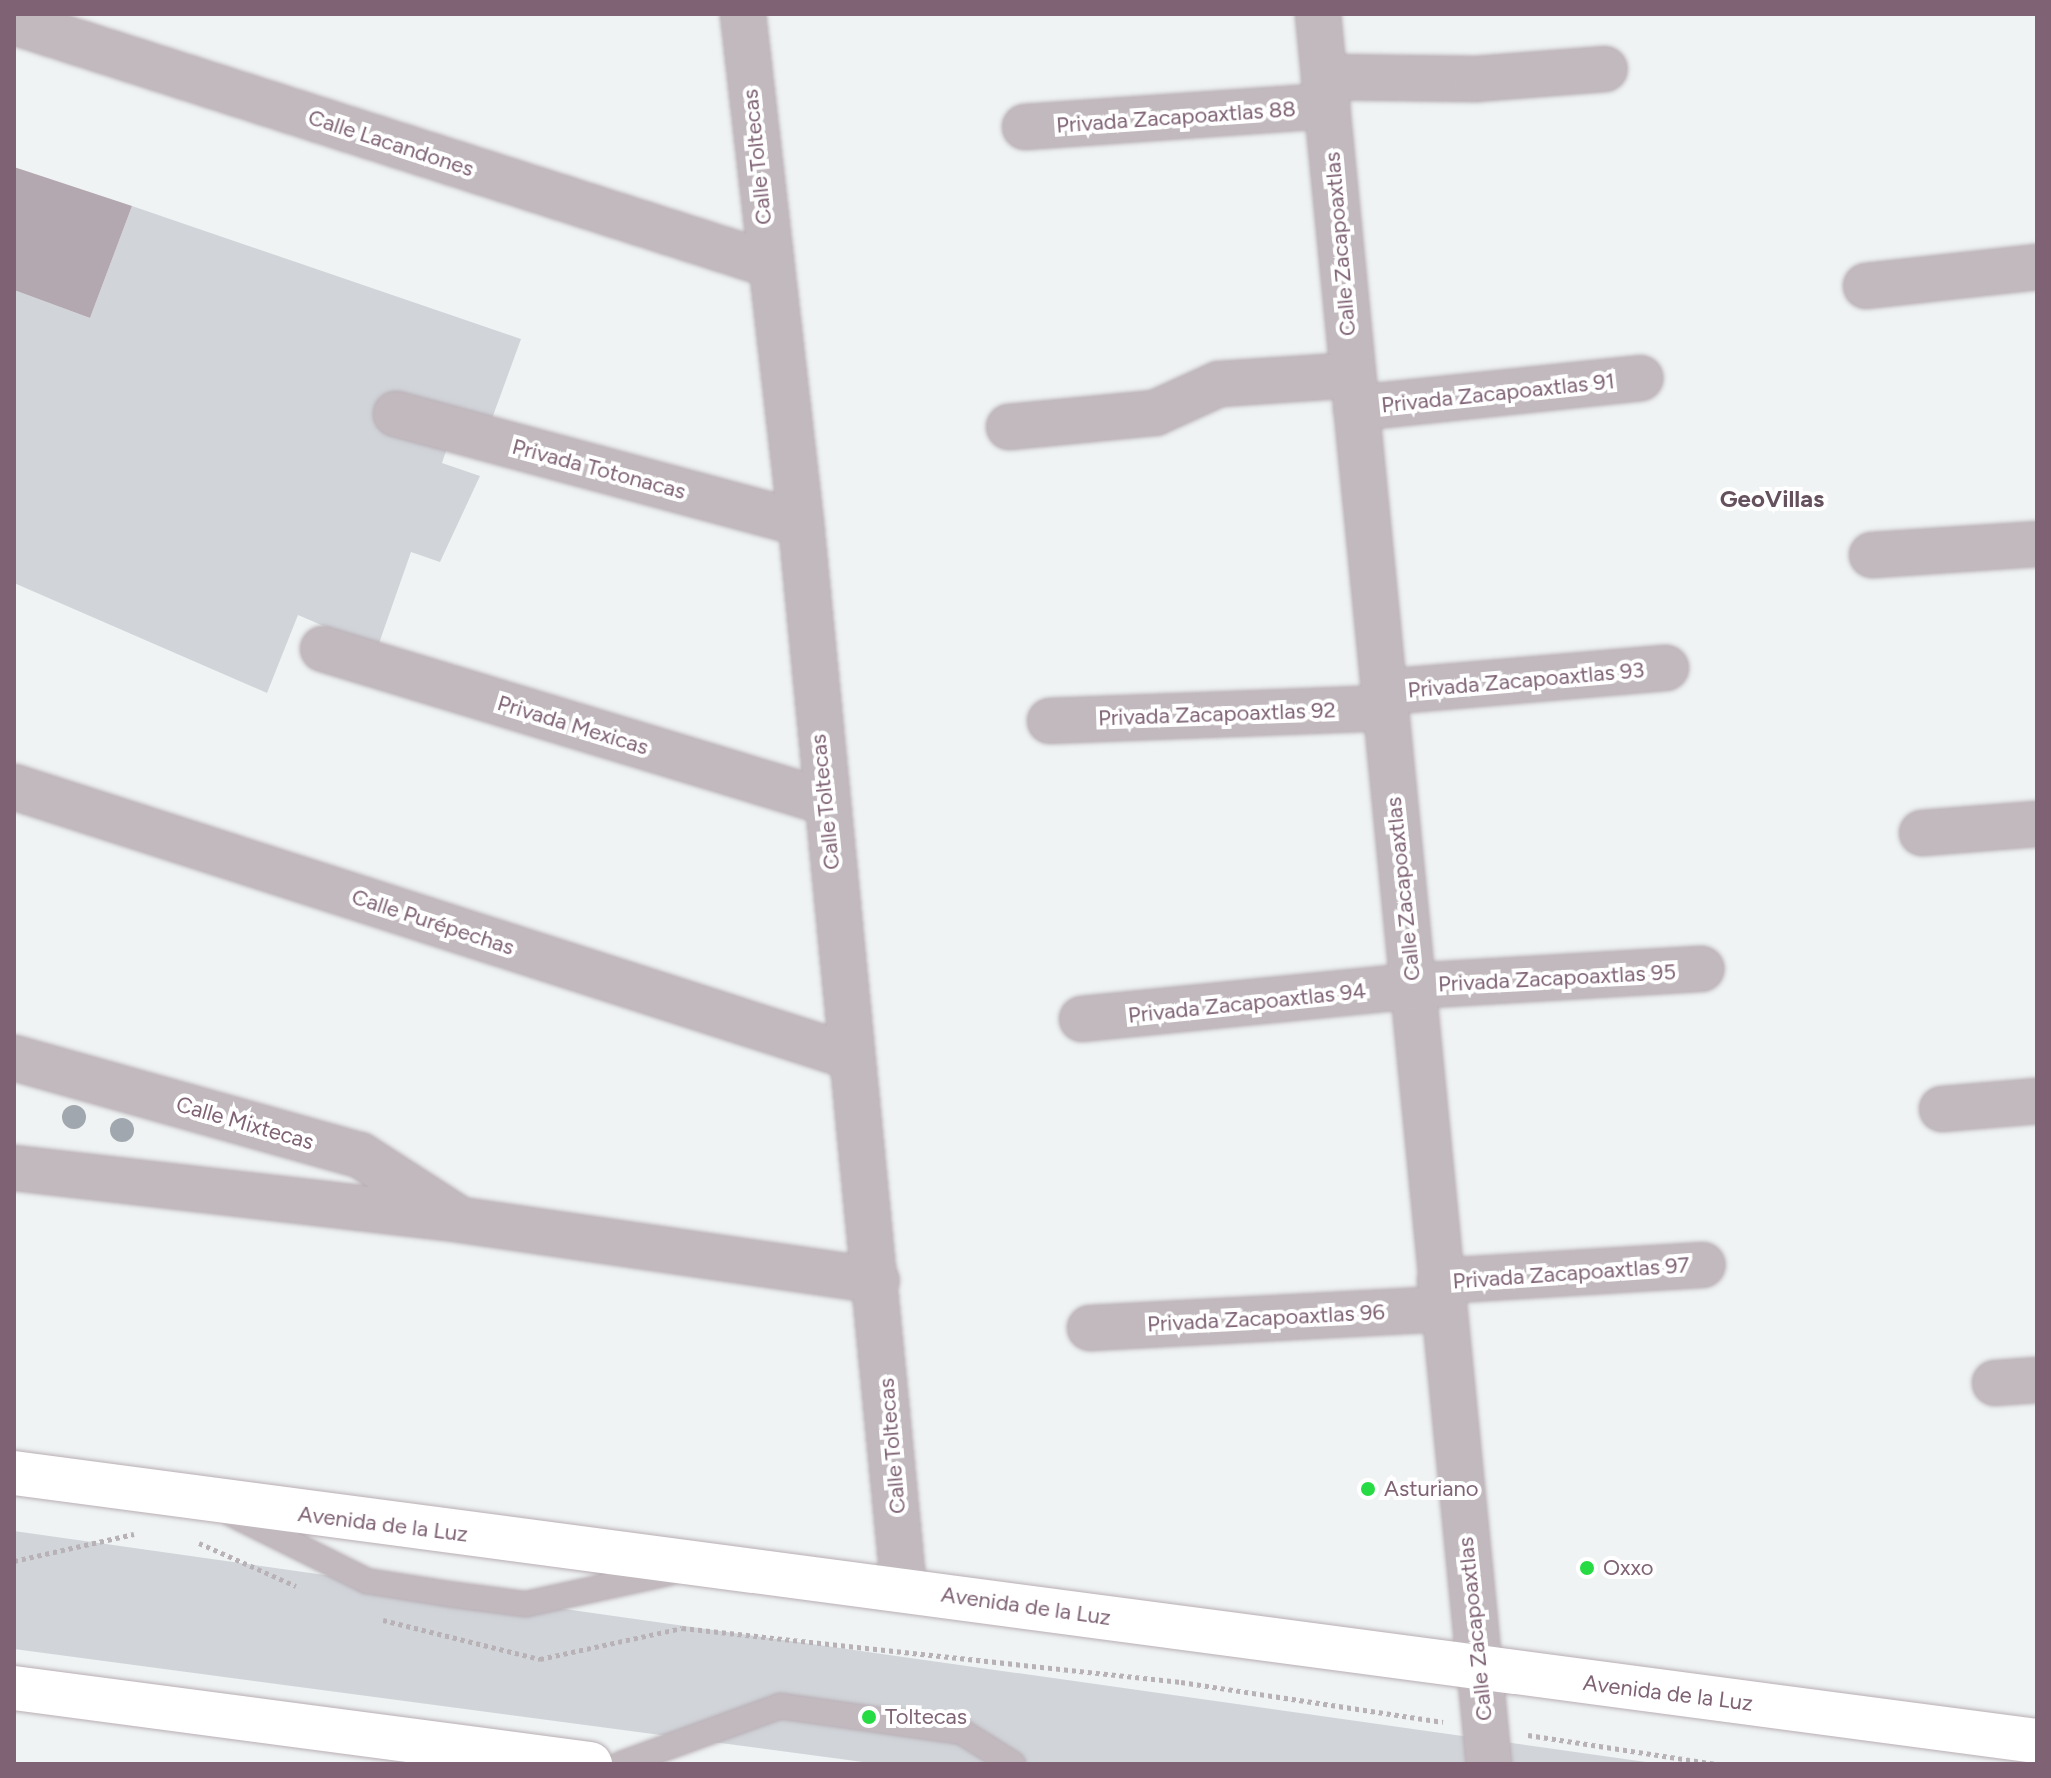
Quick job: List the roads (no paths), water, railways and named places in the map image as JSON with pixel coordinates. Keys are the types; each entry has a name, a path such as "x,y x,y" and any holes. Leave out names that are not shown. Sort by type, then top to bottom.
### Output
{"main road":[{"name":"Avenida de la Luz","path":"14,1473 204,1501 904,1590 2037,1741"},
{"path":"14,1688 590,1764"}],"street":[{"name":"Calle Toltecas","path":"743,14 768,264 801,523 823,801 877,1281 904,1590"},
{"name":"Calle Zacapoaxtlas","path":"1318,14 1487,1746"},
{"name":"Calle Lacandones","path":"14,22 768,264"},
{"name":"Privada Zacapoaxtlas 88","path":"1025,127 1326,91 1605,69"},
{"path":"1866,286 2037,267"},
{"name":"Privada Zacapoaxtlas 91","path":"1009,427 1155,413 1219,384 1354,392 1640,378"},
{"name":"Privada Totonacas","path":"396,414 801,523"},
{"path":"1872,555 2037,544"},
{"name":"Privada Mexicas","path":"323,649 823,801"},
{"name":"Privada Zacapoaxtlas 93","path":"1385,700 1666,668"},
{"name":"Privada Zacapoaxtlas 92","path":"1050,721 1385,700"},
{"name":"Calle Purépechas","path":"14,787 852,1057"},
{"path":"1922,833 2037,824"},
{"name":"Privada Zacapoaxtlas 95","path":"1413,986 1702,969"},
{"name":"Privada Zacapoaxtlas 94","path":"1082,1019 1413,986"},
{"name":"Calle Mixtecas","path":"14,1058 360,1155 461,1220"},
{"path":"1942,1109 2037,1101"},
{"name":"Calle Mixtecas","path":"14,1168 461,1220 877,1281"},
{"name":"Privada Zacapoaxtlas 97","path":"1441,1295 1703,1265"},
{"name":"Privada Zacapoaxtlas 96","path":"1090,1328 1441,1295"}],"lane":[{"path":"204,1501 367,1581 526,1604 706,1565"},
{"path":"621,1764 780,1706 962,1732 1013,1764"}],"place":[{"name":"Asturiano","path":"1368,1489"},
{"name":"Oxxo","path":"1587,1568"},
{"name":"Toltecas","path":"869,1717"}],"district":[{"name":"GeoVillas","path":"1772,499"}]}
